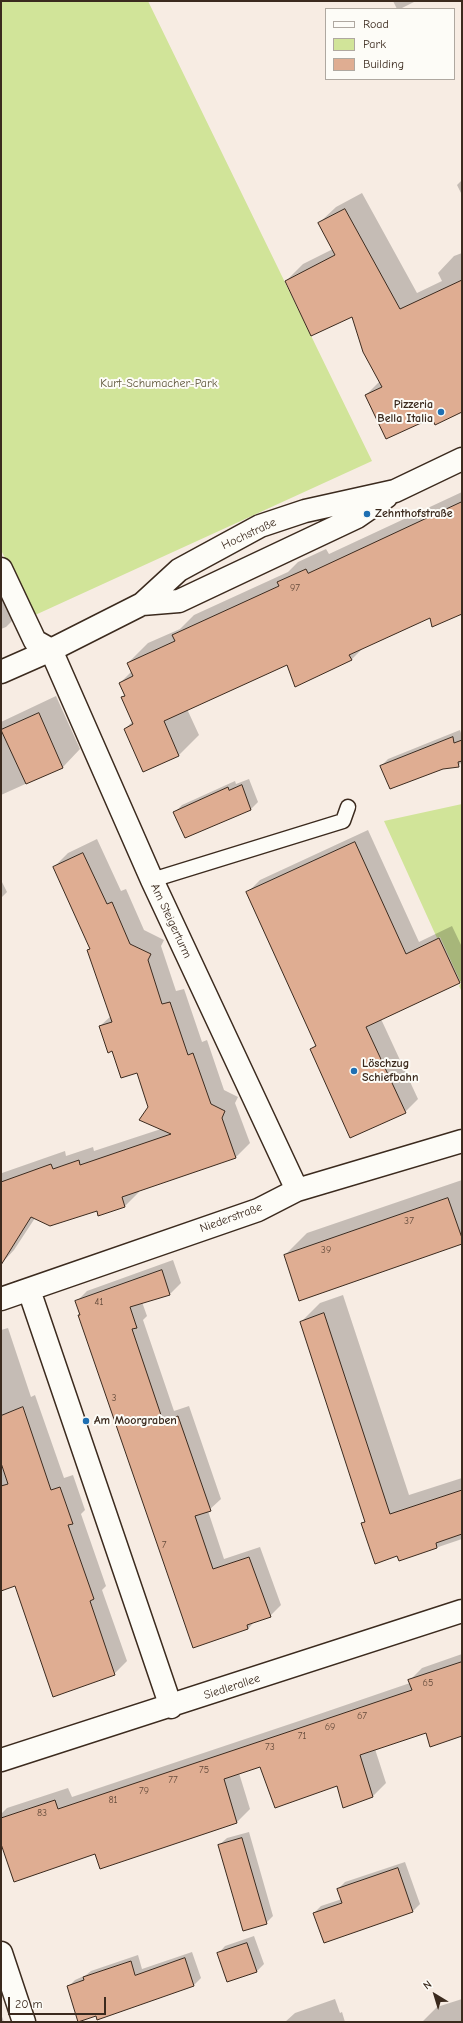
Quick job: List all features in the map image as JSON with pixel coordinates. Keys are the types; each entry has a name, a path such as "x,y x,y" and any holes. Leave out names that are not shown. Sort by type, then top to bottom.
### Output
{"street":[{"name":"Hochstraße","path":"142,604 179,601 357,517 395,490 462,459"},
{"name":"Hochstraße","path":"1,672 51,650 142,604 179,570 260,526 305,511 395,490"},
{"path":"1,569 36,641 51,650"},
{"name":"Am Steigerturm","path":"51,650 152,880 297,1190"},
{"name":"Niederstraße","path":"1,1299 258,1210 297,1190 462,1141"},
{"path":"29,1290 171,1706"},
{"name":"Siedlerallee","path":"1,1760 171,1706 462,1610"},
{"path":"1,1953 24,2022"}],"lane":[{"path":"152,880 343,821 348,807"}],"green space":[{"name":"Kurt-Schumacher-Park","path":"1,1 148,1 372,461 33,616 1,550"},
{"path":"462,804 462,992 459,986 461,983 440,937 437,938 384,821"}],"building":[{"path":"345,209 400,309 462,280 462,412 435,425 432,418 386,439 365,395 382,387 363,352 352,317 311,336 285,281 335,255 318,223"},
{"path":"462,502 462,614 432,627 430,618 349,655 352,660 295,687 287,665 164,721 179,756 143,772 124,729 133,724 121,697 125,696 119,683 133,676 127,663 175,641 172,635 279,586 277,582 306,569 308,573"},
{"path":"39,713 63,768 26,784 1,730"},
{"path":"453,737 454,743 462,740 462,761 458,762 459,767 443,769 390,789 380,766"},
{"path":"242,785 251,810 185,838 173,812 228,787 229,790"},
{"path":"355,842 406,954 439,938 460,983 366,1027 406,1113 350,1138 310,1049 316,1046 246,892"},
{"path":"83,853 107,904 112,902 130,944 151,954 148,960 162,1004 170,1002 188,1055 193,1053 211,1104 225,1111 222,1118 236,1158 122,1197 125,1207 98,1216 97,1211 50,1226 31,1217 1,1265 1,1182 51,1164 53,1169 79,1160 80,1165 171,1134 139,1120 148,1107 137,1073 121,1078 112,1051 108,1053 99,1026 112,1022 87,950 90,949 53,867"},
{"path":"448,1198 462,1238 462,1244 299,1301 284,1255"},
{"path":"162,1270 170,1295 130,1307 137,1328 132,1329 163,1421 178,1416 211,1511 195,1516 213,1569 249,1557 271,1617 247,1625 248,1629 193,1648 78,1315 80,1315 75,1301"},
{"path":"324,1313 390,1514 462,1490 462,1534 436,1543 437,1548 399,1561 397,1556 375,1564 361,1523 365,1522 300,1322"},
{"path":"23,1407 51,1490 60,1487 73,1524 68,1525 94,1599 90,1601 115,1675 53,1697 15,1586 1,1591 1,1486 8,1484 1,1463 1,1416"},
{"path":"462,1662 462,1736 430,1747 426,1733 360,1755 373,1797 343,1808 337,1786 275,1808 260,1767 224,1779 237,1823 100,1869 95,1854 14,1882 1,1844 1,1818 55,1800 58,1809 285,1733 412,1690 408,1680"},
{"path":"242,1838 267,1924 243,1931 218,1845"},
{"path":"398,1868 413,1912 324,1943 313,1913 342,1903 337,1889"},
{"path":"247,1943 257,1972 227,1982 217,1953"},
{"path":"185,1958 194,1986 97,2020 96,2016 78,2022 67,1986 84,1980 83,1977 131,1961 135,1975"}],"place":[{"name":"Pizzeria Bella Italia","path":"441,412"},
{"name":"Zehnthofstraße","path":"367,514"},
{"name":"Löschzug Schiefbahn","path":"354,1071"},
{"name":"Am Moorgraben","path":"86,1421"}]}
